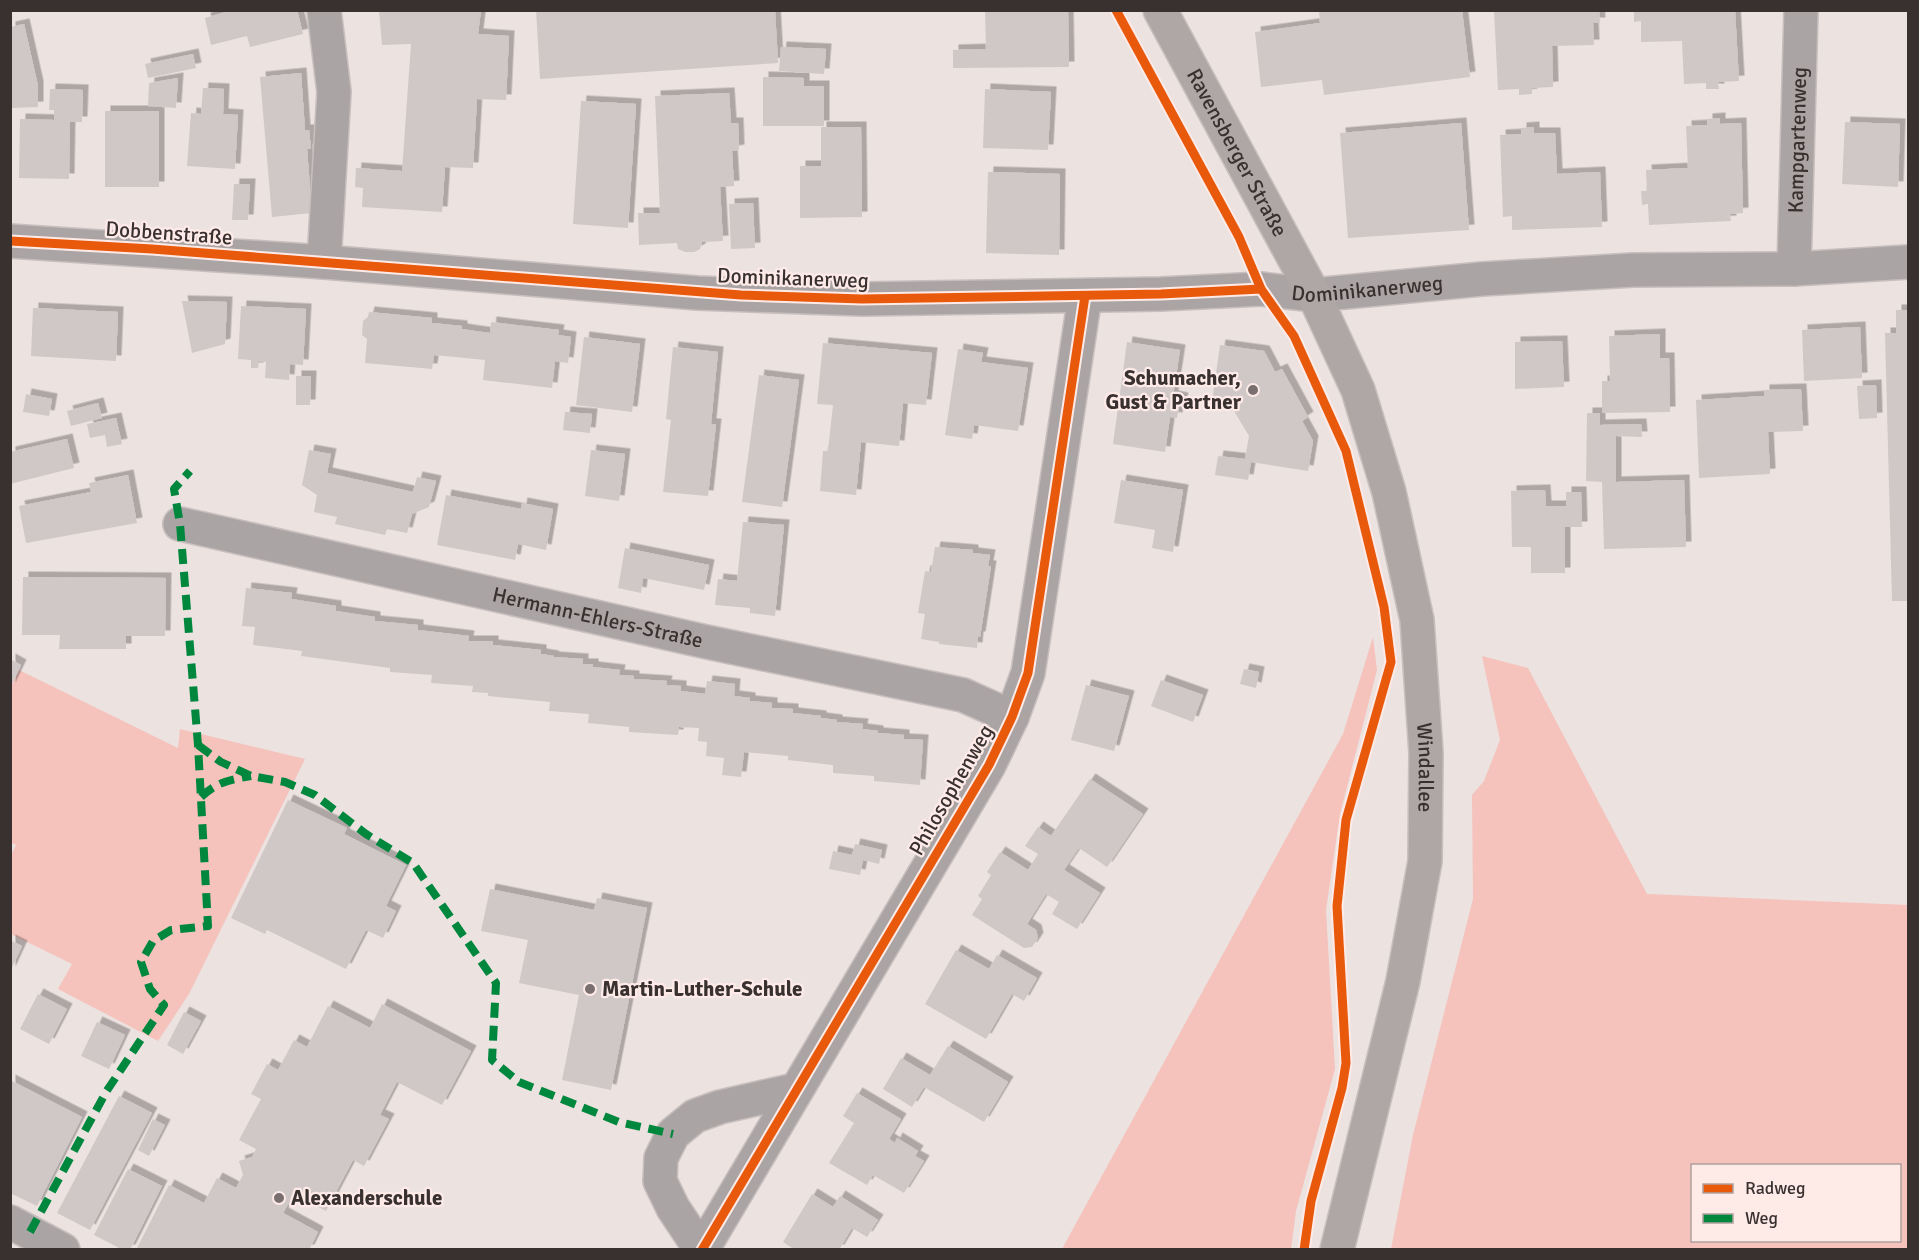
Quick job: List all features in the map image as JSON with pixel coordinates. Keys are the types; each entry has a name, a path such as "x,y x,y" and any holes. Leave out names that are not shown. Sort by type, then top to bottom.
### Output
{"main road":[{"name":"Ravensberger Straße","path":"1160,10 1314,295"},
{"name":"Windallee","path":"1314,295 1358,390 1389,492 1417,620 1426,753 1425,861 1403,981 1337,1250"}],"street":[{"path":"324,10 334,92 324,262"},
{"name":"Kampgartenweg","path":"1794,269 1800,10"},
{"name":"Dobbenstraße","path":"10,241 324,262"},
{"name":"Dominikanerweg","path":"324,262 741,295 862,299 1085,296 1261,289 1314,295 1482,279 1610,272 1794,269 1908,262"},
{"name":"Philosophenweg","path":"701,1250 989,765 1012,717 1028,673 1085,296"},
{"name":"Hermann-Ehlers-Straße","path":"180,524 707,642 963,695 1012,717"},
{"path":"701,1250 673,1208 660,1181 661,1158 673,1134 695,1116 711,1110 795,1090"},
{"path":"10,1222 63,1250"}],"shaded area":[{"path":"1373,637 1377,670 1340,814 1326,910 1335,1069 1296,1211 1291,1249 1062,1249 1343,734"},
{"path":"1482,656 1528,668 1647,894 1908,905 1908,1249 1391,1249 1413,1135 1473,899 1472,795 1484,781 1500,740"},
{"path":"19,670 178,748 180,729 305,759 189,994 158,1041 58,989 72,964 11,934 11,855 16,845 10,842 10,688"}],"building":[{"path":"233,10 297,10 303,34 250,47 247,36 211,45 205,18"},
{"path":"379,10 481,10 478,34 509,36 506,100 477,99 473,168 445,167 442,212 362,207 363,188 355,187 356,168 402,171 411,44 382,45"},
{"path":"536,10 775,10 778,63 540,79"},
{"path":"985,10 1068,10 1069,67 953,68 953,50 986,49"},
{"path":"1319,10 1462,10 1470,77 1324,95 1322,80 1261,87 1255,32 1320,23"},
{"path":"1494,10 1599,10 1600,23 1593,23 1594,45 1552,46 1553,87 1532,88 1532,94 1519,95 1519,89 1498,90"},
{"path":"1634,10 1735,10 1739,81 1718,82 1719,89 1706,89 1706,83 1684,84 1682,41 1641,42 1641,21 1634,22"},
{"path":"24,24 38,86 38,107 10,108 10,27"},
{"path":"781,47 826,49 824,74 779,71"},
{"path":"193,54 196,68 148,78 145,64"},
{"path":"301,73 305,130 309,130 311,149 307,149 312,213 272,217 260,77"},
{"path":"763,77 804,78 804,86 824,86 824,126 763,126"},
{"path":"178,78 176,108 148,106 149,83"},
{"path":"203,88 224,89 223,114 238,115 235,169 187,166 191,113 201,114"},
{"path":"50,89 83,90 82,122 70,122 69,179 19,178 20,119 54,120 54,110 49,110"},
{"path":"985,89 1051,92 1048,150 983,148"},
{"path":"729,93 731,123 738,123 739,150 732,151 734,186 720,187 723,241 702,242 700,249 694,252 678,249 677,243 639,245 638,213 660,213 655,96"},
{"path":"581,101 636,104 628,228 573,224"},
{"path":"105,111 159,111 159,187 105,187"},
{"path":"1720,118 1720,124 1741,123 1743,213 1730,214 1731,221 1649,225 1648,204 1642,205 1641,191 1647,191 1646,170 1688,168 1686,126 1707,125 1707,119"},
{"path":"1845,122 1900,124 1898,187 1842,184"},
{"path":"1461,123 1469,230 1348,238 1340,133"},
{"path":"821,127 861,127 862,217 800,218 800,166 821,166"},
{"path":"1534,127 1534,133 1555,133 1557,174 1600,172 1602,227 1512,230 1512,216 1503,217 1500,135 1521,134 1521,128"},
{"path":"988,172 1060,174 1059,255 986,253"},
{"path":"234,184 250,184 248,220 232,220"},
{"path":"753,203 755,248 731,249 729,204"},
{"path":"182,301 227,302 225,344 192,353"},
{"path":"241,306 306,309 303,365 290,364 289,380 265,378 266,362 259,361 258,368 251,368 251,360 238,359"},
{"path":"33,308 118,312 116,361 31,356"},
{"path":"1896,310 1908,310 1908,601 1892,601 1885,333 1896,333"},
{"path":"369,312 432,318 432,323 462,326 462,329 490,333 491,322 559,330 558,335 571,337 568,363 555,361 552,388 483,380 485,360 434,355 432,369 365,363 367,339 362,335 363,321 368,317"},
{"path":"1860,327 1862,378 1804,381 1802,330"},
{"path":"1660,334 1660,358 1669,358 1670,412 1602,413 1602,381 1610,381 1609,336"},
{"path":"584,337 640,344 632,412 576,405"},
{"path":"1562,341 1564,387 1515,389 1515,342"},
{"path":"1127,342 1180,350 1173,396 1183,398 1177,418 1170,417 1165,452 1113,444"},
{"path":"823,343 932,353 926,405 903,403 899,446 861,442 856,495 820,491 823,451 828,451 833,405 817,404"},
{"name":"Schumacher, Gust & Partner","path":"1220,345 1264,351 1275,372 1282,369 1308,417 1302,421 1313,441 1308,471 1251,462 1248,480 1215,475 1218,456 1245,459 1249,436 1234,411 1211,408"},
{"path":"673,347 718,352 711,424 716,424 708,496 663,492 671,420 666,419"},
{"path":"958,349 983,353 981,362 1028,368 1018,431 974,425 972,439 945,435"},
{"path":"759,375 799,380 782,507 742,502"},
{"path":"296,376 311,376 310,405 296,405"},
{"path":"1876,385 1877,418 1859,419 1857,386"},
{"path":"1801,389 1803,431 1768,432 1770,474 1699,478 1696,400 1764,396 1764,390"},
{"path":"26,394 52,399 49,416 23,412"},
{"path":"98,403 102,418 71,426 67,411"},
{"path":"565,412 592,414 590,433 563,430"},
{"path":"1587,413 1600,413 1600,425 1641,424 1642,437 1616,436 1616,482 1684,480 1686,547 1604,549 1602,482 1586,481"},
{"path":"116,418 122,444 107,447 105,435 90,438 87,424"},
{"path":"67,439 74,468 10,484 10,452"},
{"path":"309,450 331,454 327,473 413,492 417,477 436,481 429,507 412,514 407,533 387,529 385,535 335,524 337,517 314,512 317,495 302,485"},
{"path":"591,450 625,454 619,501 585,496"},
{"path":"128,475 137,523 26,543 19,506 91,492 89,483"},
{"path":"1121,480 1183,490 1173,552 1152,548 1155,530 1114,523"},
{"path":"1545,490 1546,506 1566,506 1566,492 1581,492 1582,527 1565,527 1565,573 1531,573 1531,547 1512,547 1511,491"},
{"path":"446,495 521,509 522,503 553,509 546,550 518,544 515,560 437,545"},
{"path":"743,522 784,525 775,616 750,613 750,608 715,605 718,579 737,581"},
{"path":"935,547 973,550 973,553 990,555 988,566 991,566 977,648 939,644 939,642 921,639 925,614 918,613 925,571 931,572"},
{"path":"625,548 709,565 704,590 643,578 641,593 618,588"},
{"path":"23,577 166,578 165,636 126,636 126,649 59,649 60,635 22,635"},
{"path":"246,588 292,593 291,599 336,606 336,611 375,617 375,621 418,625 418,630 469,636 468,641 493,641 493,645 541,650 541,654 553,657 583,659 583,664 620,670 619,675 634,676 634,679 667,681 666,685 681,686 681,691 705,694 707,681 735,684 734,696 750,698 750,701 772,703 772,708 793,709 793,713 821,716 821,718 837,720 837,722 863,724 862,729 904,735 904,739 923,740 920,785 874,781 874,776 833,773 833,765 788,760 788,756 744,752 741,777 722,775 724,758 706,756 707,742 698,741 699,728 679,727 678,735 629,732 629,727 588,723 589,714 549,711 550,702 488,696 488,693 472,692 473,686 431,683 432,675 390,672 390,668 301,656 302,651 253,645 255,627 242,626"},
{"path":"10,659 21,665 10,688"},
{"path":"1244,669 1259,672 1256,688 1240,684"},
{"path":"1161,680 1203,695 1193,722 1151,706"},
{"path":"1086,685 1129,696 1114,751 1071,740"},
{"path":"1090,779 1143,814 1107,867 1079,848 1064,870 1100,893 1077,929 1052,914 1059,902 1046,894 1027,924 1036,930 1038,938 1032,947 1024,948 972,915 982,899 978,896 991,875 987,872 1000,852 1028,870 1038,854 1025,846 1038,827 1051,836"},
{"path":"288,800 347,828 344,834 406,865 386,906 396,911 383,938 366,930 346,969 267,930 265,934 231,918"},
{"path":"855,844 882,850 879,864 863,860 860,875 829,869 833,851 852,855"},
{"name":"Martin-Luther-Schule","path":"490,889 594,910 597,898 647,908 611,1090 562,1080 579,995 519,983 528,940 481,931"},
{"path":"10,940 22,946 10,972"},
{"path":"956,950 989,969 997,955 1037,978 1024,1001 1012,994 986,1039 925,1004"},
{"path":"38,994 67,1009 49,1044 20,1029"},
{"path":"382,1004 471,1051 442,1105 397,1082 380,1115 389,1119 364,1166 353,1160 326,1211 294,1194 283,1213 318,1232 309,1250 136,1250 169,1185 204,1203 217,1178 236,1188 243,1175 239,1161 252,1157 256,1149 239,1140 261,1099 251,1094 267,1064 278,1070 294,1040 307,1047 328,1006 370,1028"},
{"path":"184,1012 201,1021 183,1054 167,1045"},
{"path":"97,1022 125,1035 109,1069 81,1056"},
{"path":"948,1046 1008,1082 984,1122 924,1087 912,1107 883,1089 901,1058 930,1075"},
{"path":"10,1080 82,1117 37,1206 10,1193"},
{"path":"857,1093 901,1119 889,1139 895,1143 897,1138 918,1151 915,1156 924,1161 904,1193 873,1175 867,1185 829,1163 854,1123 843,1116"},
{"path":"119,1096 152,1113 90,1230 57,1213"},
{"path":"153,1119 165,1125 149,1156 138,1150"},
{"path":"128,1169 162,1186 130,1250 123,1250 94,1235"},
{"path":"812,1194 833,1207 840,1196 878,1220 867,1237 852,1228 839,1250 795,1250 783,1242"}],"marked path":[{"path":"30,1232 106,1092 164,1005 150,989 141,962 153,941 171,930 208,926 198,745 180,524 174,489 190,471"},
{"path":"198,745 221,762 251,776 285,782 315,795 366,834 413,863 496,983 492,1060 519,1082 619,1122 673,1134"},
{"path":"201,797 224,782 251,776"}],"cycle path":[{"path":"1116,10 1239,237 1261,289 1294,336 1346,451 1384,607 1391,662 1346,820 1337,906 1346,1063 1342,1088 1311,1201 1304,1250"},
{"path":"10,241 152,249 741,295 862,299 1161,294 1261,289"},
{"path":"702,1250 989,765 1012,717 1028,673 1085,296"}],"place":[{"name":"Schumacher, Gust & Partner","path":"1253,390"},
{"name":"Martin-Luther-Schule","path":"590,989"},
{"name":"Alexanderschule","path":"279,1198"}]}
